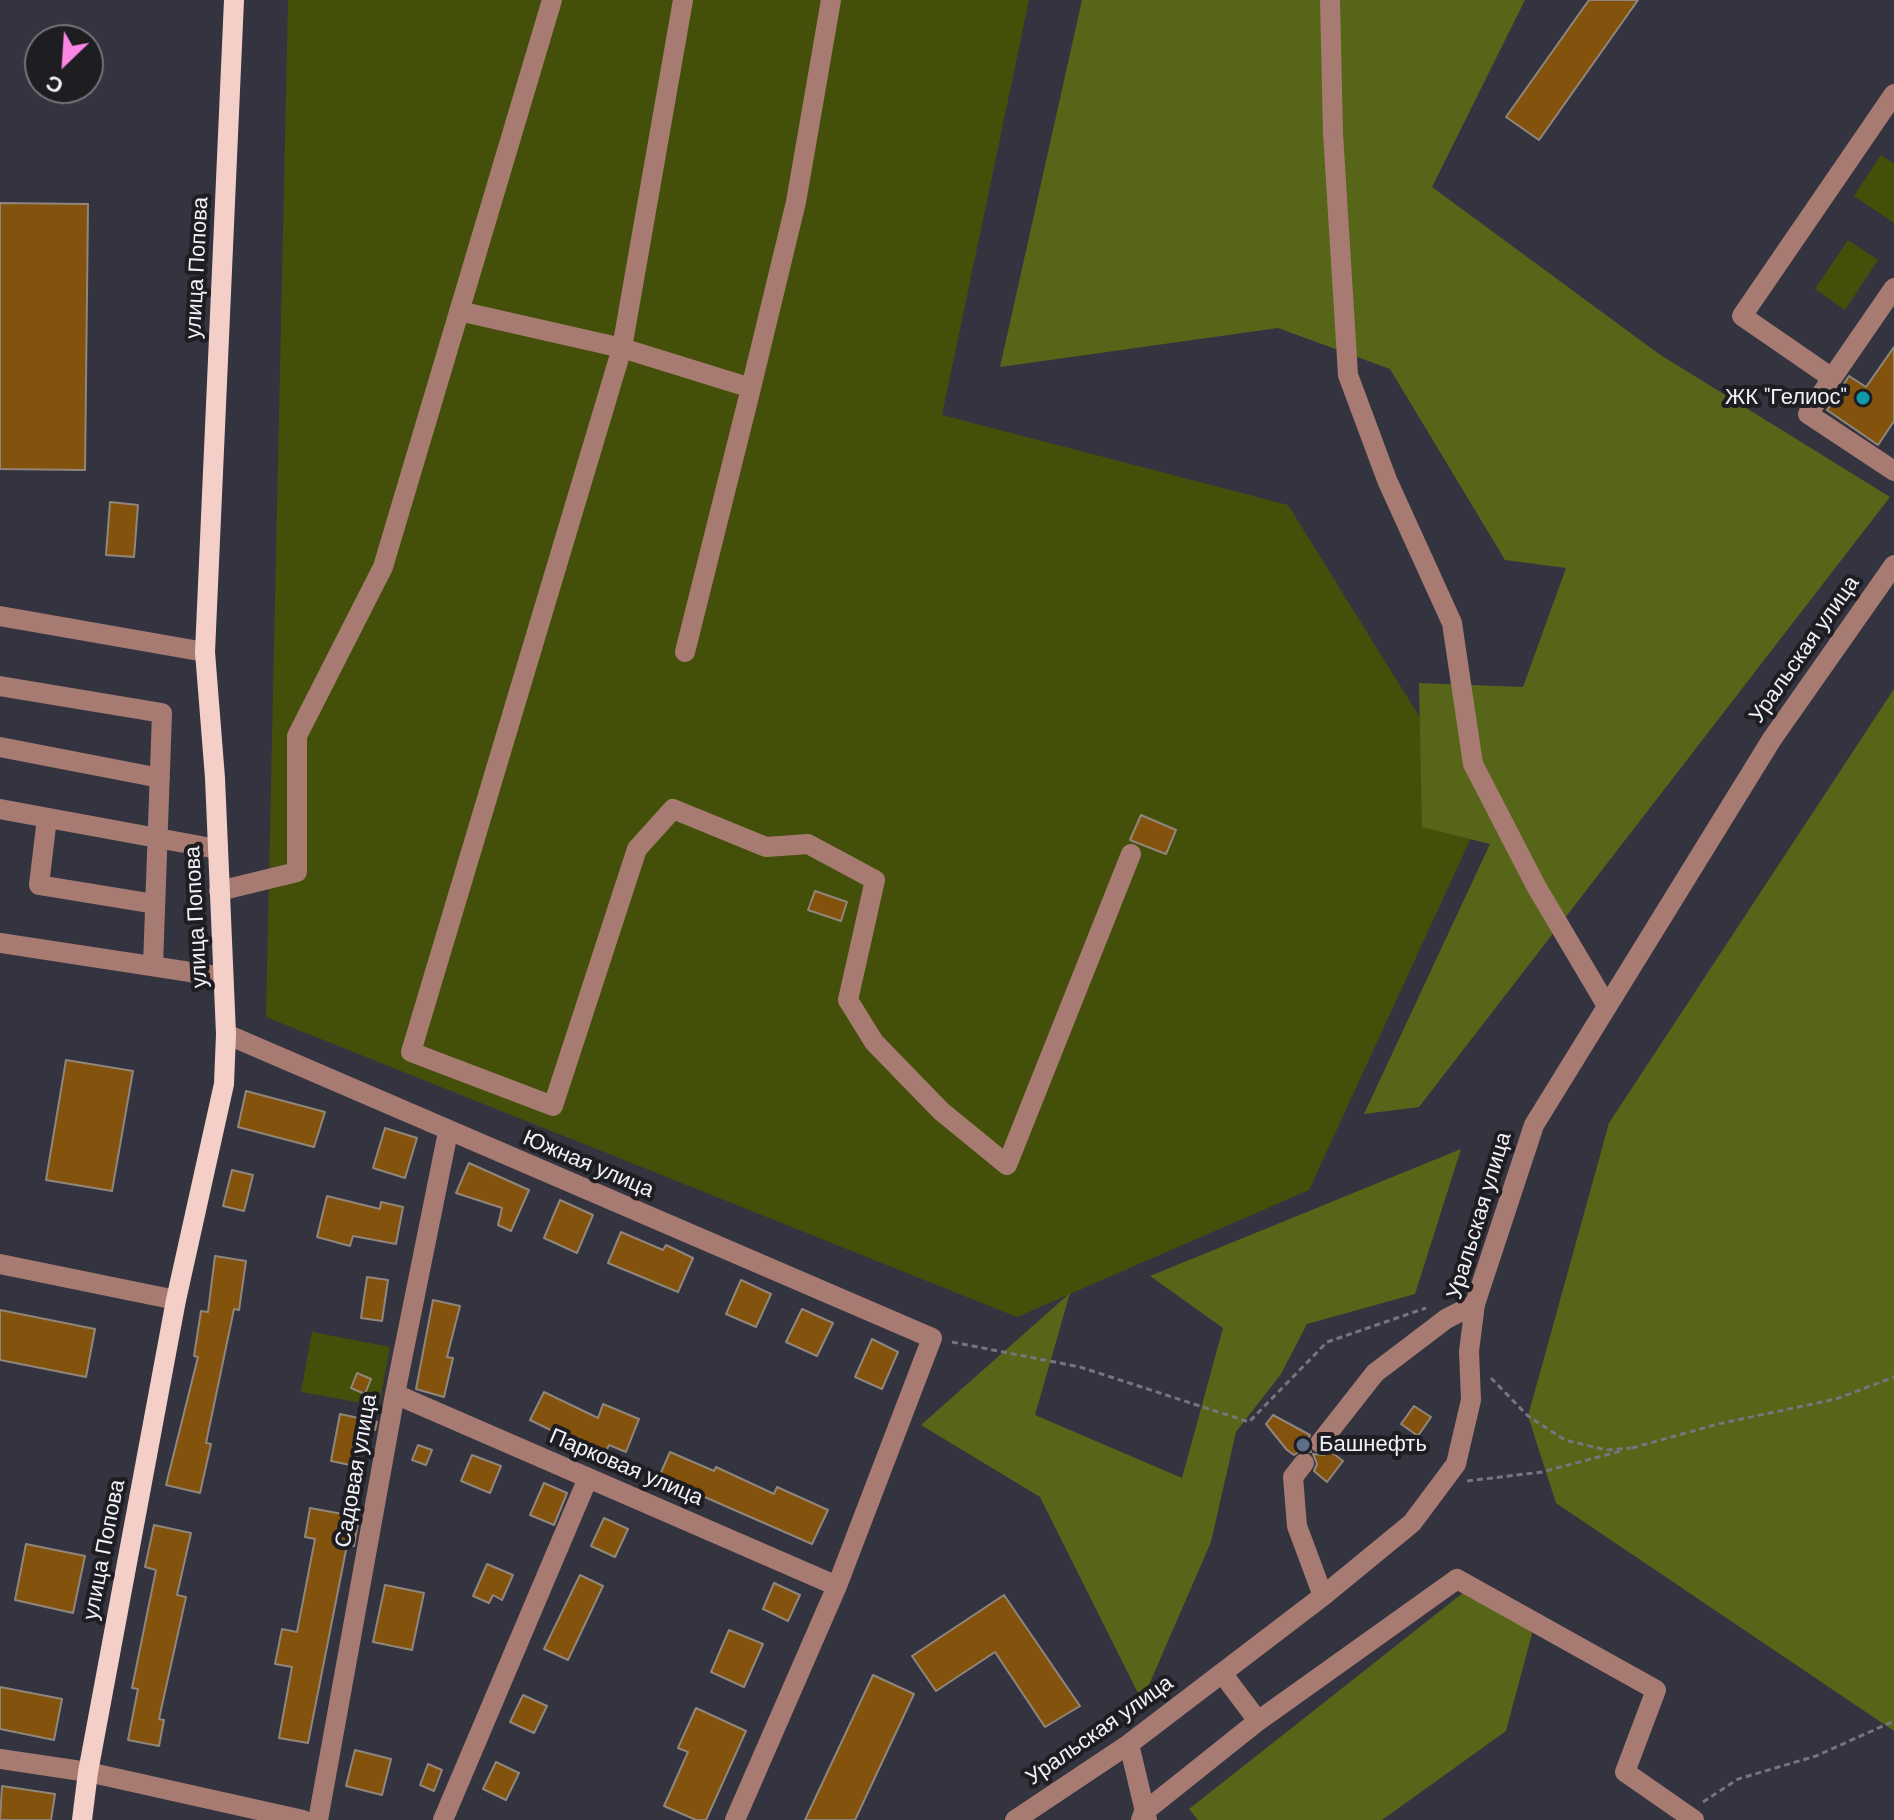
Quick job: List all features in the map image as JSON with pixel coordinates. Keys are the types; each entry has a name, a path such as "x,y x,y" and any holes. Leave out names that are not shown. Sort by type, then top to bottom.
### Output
{"main road":[{"name":"улица Попова","path":"82,1820 88,1772 176,1300 224,1084 226,1034 215,778 205,652 234,0"}],"street":[{"path":"219,891 297,872 297,736 383,567 552,0"},
{"path":"683,0 622,348 411,1052 553,1106 637,849 673,809 766,847 808,844 875,880 848,1000 874,1042 941,1111 1007,1165 1131,854"},
{"path":"685,652 796,202 831,0"},
{"path":"1330,0 1333,133 1348,375 1387,480 1452,623 1473,764 1536,886 1607,1006"},
{"path":"1832,378 1742,316 1894,94"},
{"path":"1894,288 1808,414 1894,471"},
{"path":"459,311 622,348 751,388"},
{"name":"Уральская улица","path":"1021,1818 1129,1744 1323,1596 1412,1523 1456,1464 1471,1400 1469,1351 1475,1304 1534,1125 1772,739 1894,565"},
{"path":"0,616 205,652"},
{"path":"0,686 162,713 153,966"},
{"path":"0,747 160,778"},
{"path":"0,809 217,849"},
{"path":"47,818 39,885 155,904"},
{"path":"0,943 223,977"},
{"name":"Южная улица","path":"226,1034 932,1338"},
{"name":"Садовая улица","path":"318,1820 395,1394 448,1132"},
{"path":"0,1264 176,1300"},
{"path":"1320,1443 1375,1373 1446,1319 1475,1304"},
{"path":"735,1820 837,1586 932,1338"},
{"name":"Парковая улица","path":"395,1394 837,1586"},
{"path":"1304,1463 1293,1477 1297,1526 1323,1596"},
{"path":"443,1820 588,1478"},
{"path":"1129,1744 1144,1817 1258,1721 1457,1579 1656,1690 1625,1772 1690,1817"},
{"path":"1222,1673 1258,1721"},
{"path":"0,1759 88,1772 303,1820"}],"path":[{"path":"932,1338 1080,1367 1249,1422 1327,1342 1437,1305 1446,1319"},
{"path":"1469,1351 1474,1361 1528,1416 1565,1440 1606,1450 1631,1448"},
{"path":"1441,1484 1542,1472 1718,1424 1836,1399 1894,1377"},
{"path":"1690,1817 1738,1779 1816,1756 1894,1721"}],"green space":[{"path":"288,0 1029,0 942,415 1288,505 1481,816 1309,1190 1017,1317 266,1017"},
{"path":"1082,0 1525,0 1432,187 1659,354 1890,497 1419,1107 1364,1114 1490,844 1422,827 1419,683 1523,687 1566,568 1505,560 1390,369 1278,328 1000,367"},
{"path":"1881,155 1894,164 1894,223 1854,196"},
{"path":"1848,240 1878,260 1845,310 1815,289"},
{"path":"1894,689 1894,1731 1556,1503 1528,1416 1609,1123"},
{"path":"1461,1149 1415,1294 1307,1324 1281,1374 1236,1432 1211,1542 1142,1701 1040,1497 921,1425 1070,1293 1035,1415 1182,1478 1223,1328 1150,1276"},
{"path":"312,1332 390,1347 379,1406 301,1392"},
{"path":"1473,1585 1533,1630 1506,1731 1382,1820 1198,1820 1189,1809"}],"building":[{"path":"1589,0 1638,0 1539,140 1506,117"},
{"path":"0,203 88,204 85,470 0,469"},
{"name":"ЖК \"Гелиос\"","path":"1894,347 1894,421 1878,445 1827,410 1849,376 1866,387"},
{"path":"110,502 138,505 134,557 106,555"},
{"path":"1141,815 1176,830 1166,854 1130,840"},
{"path":"815,891 847,902 841,921 808,910"},
{"path":"66,1060 133,1071 112,1191 46,1180"},
{"path":"246,1091 325,1112 314,1147 238,1127"},
{"path":"385,1128 417,1138 405,1178 373,1168"},
{"path":"469,1163 529,1190 511,1231 498,1225 502,1208 456,1193"},
{"path":"232,1170 253,1175 244,1211 223,1206"},
{"path":"327,1196 380,1209 381,1202 403,1207 396,1244 353,1236 350,1246 317,1237"},
{"path":"560,1200 593,1215 577,1253 544,1238"},
{"path":"621,1232 663,1250 666,1245 693,1258 678,1292 608,1263"},
{"path":"215,1256 246,1261 239,1310 234,1309 206,1443 211,1444 200,1493 166,1485 198,1357 194,1356 201,1311 208,1312"},
{"path":"367,1277 388,1280 382,1321 361,1318"},
{"path":"741,1280 771,1294 756,1327 726,1314"},
{"path":"433,1300 460,1306 447,1357 453,1358 444,1397 416,1389"},
{"path":"802,1309 833,1323 817,1356 786,1342"},
{"path":"0,1310 95,1329 86,1377 0,1360"},
{"path":"872,1339 898,1352 882,1389 855,1377"},
{"path":"357,1373 371,1379 365,1394 351,1388"},
{"path":"544,1392 598,1418 603,1404 639,1419 626,1452 609,1445 604,1456 530,1420"},
{"path":"1414,1406 1431,1417 1418,1436 1401,1424"},
{"path":"340,1414 377,1422 375,1430 362,1430 355,1466 331,1461"},
{"path":"1273,1415 1310,1435 1307,1442 1311,1452 1300,1451 1294,1455 1287,1450 1266,1424"},
{"path":"418,1445 432,1450 426,1465 412,1460"},
{"path":"1330,1451 1343,1461 1327,1482 1314,1471 1317,1464 1313,1454 1324,1455"},
{"path":"670,1452 714,1471 716,1467 774,1494 777,1487 828,1510 812,1544 659,1477"},
{"path":"472,1455 501,1466 490,1493 461,1481"},
{"path":"544,1483 567,1493 554,1525 530,1515"},
{"path":"310,1508 359,1517 354,1546 347,1545 308,1743 279,1738 292,1667 275,1664 282,1629 297,1632 315,1539 305,1537"},
{"path":"604,1518 628,1529 615,1557 591,1546"},
{"path":"154,1525 191,1533 177,1595 186,1597 159,1719 164,1720 159,1746 128,1740 138,1689 132,1688 156,1570 145,1567"},
{"path":"26,1544 85,1556 73,1613 15,1600"},
{"path":"487,1564 513,1575 502,1600 493,1595 489,1603 473,1596"},
{"path":"580,1575 603,1586 568,1660 544,1649"},
{"path":"774,1583 800,1595 788,1621 763,1609"},
{"path":"385,1585 424,1593 412,1650 373,1642"},
{"path":"1004,1595 1080,1706 1045,1727 995,1652 936,1691 912,1656"},
{"path":"729,1630 763,1644 744,1687 711,1672"},
{"path":"873,1675 914,1694 855,1820 805,1820"},
{"path":"0,1687 62,1699 54,1740 0,1729"},
{"path":"523,1695 547,1706 534,1733 510,1722"},
{"path":"696,1708 746,1731 706,1820 696,1820 664,1806 688,1752 678,1748"},
{"path":"355,1750 391,1759 382,1795 346,1786"},
{"path":"496,1762 519,1773 506,1800 483,1789"},
{"path":"428,1764 442,1770 434,1791 420,1785"},
{"path":"2,1786 55,1794 51,1820 0,1820"}],"place":[{"name":"ЖК \"Гелиос\"","path":"1863,398"},
{"name":"Башнефть","path":"1303,1445"}]}
